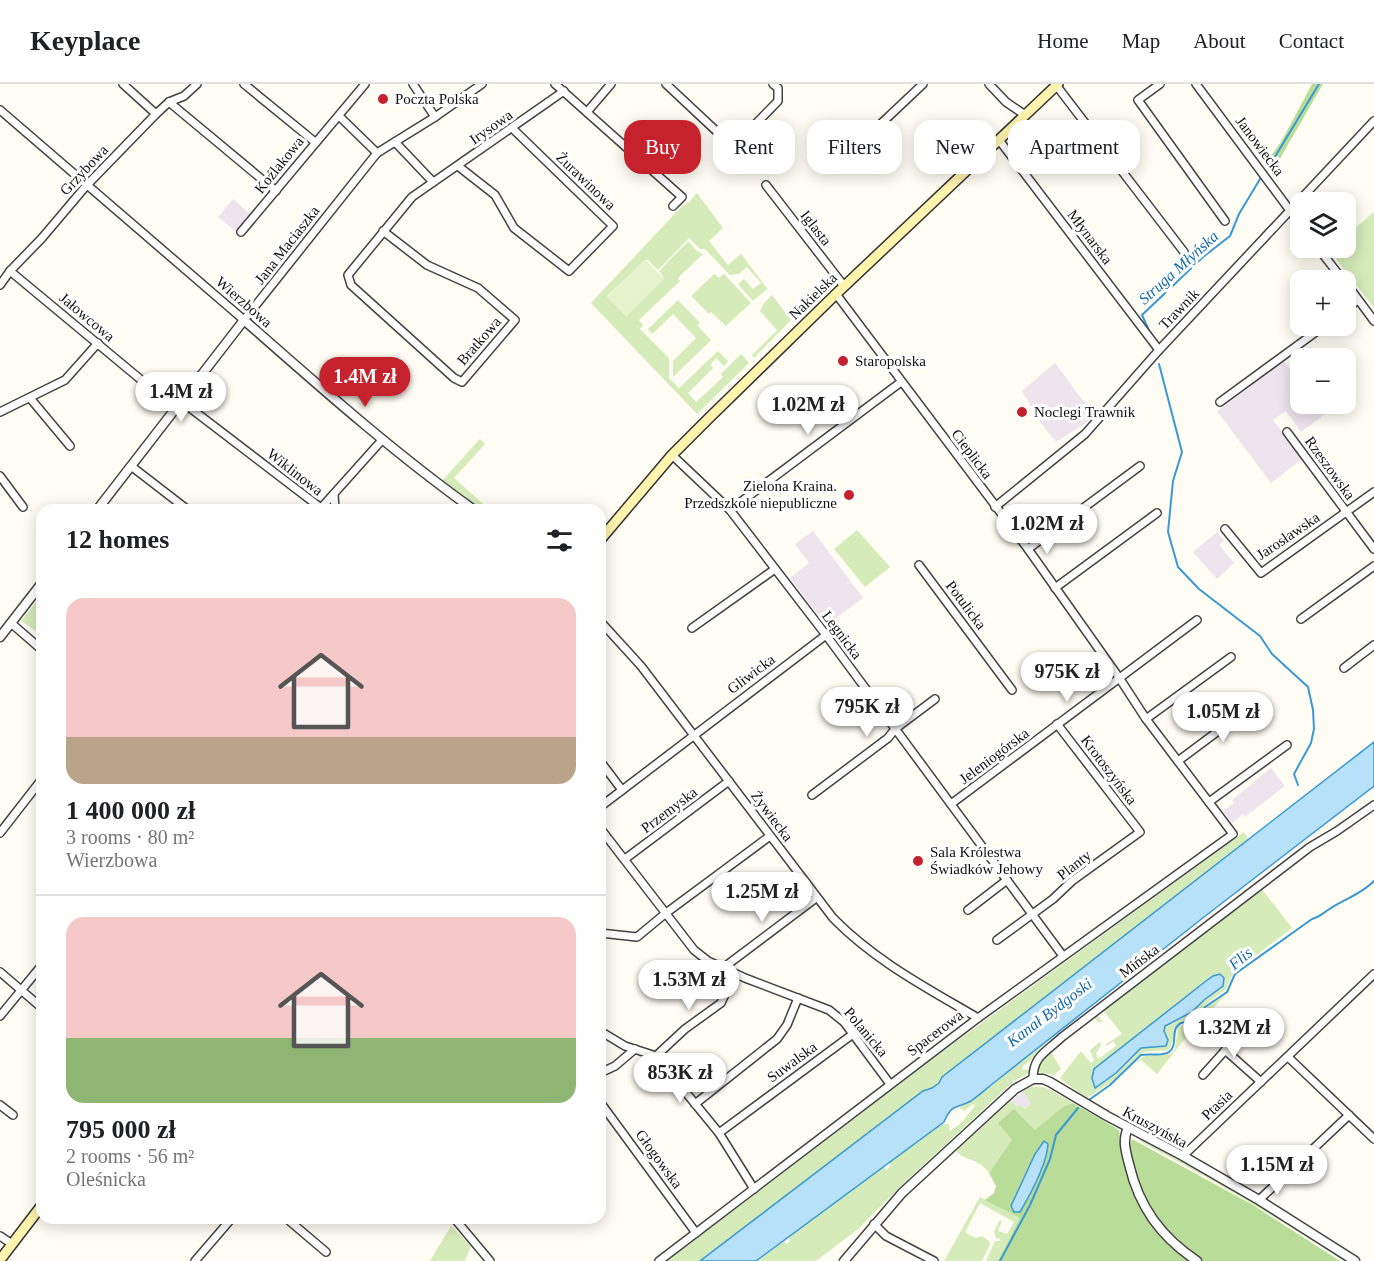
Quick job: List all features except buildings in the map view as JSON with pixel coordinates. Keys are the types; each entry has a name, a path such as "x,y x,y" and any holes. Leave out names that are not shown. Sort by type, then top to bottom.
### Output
{"main road":[{"name":"Nakielska","path":"606,533 672,455 844,286 1057,85"},
{"path":"0,1260 36,1213"}],"street":[{"path":"123,84 156,114"},
{"name":"Grzybowa","path":"0,285 86,186 156,114 169,102 184,96 197,84"},
{"path":"244,84 315,142"},
{"name":"Koźlakowa","path":"241,231 339,116 363,84"},
{"path":"413,84 435,117"},
{"name":"Jana Maciaszka","path":"102,504 377,153 482,84"},
{"path":"555,84 682,196 673,206"},
{"path":"587,112 611,84"},
{"path":"666,84 729,143 735,145 778,101 778,88 773,84"},
{"path":"885,120 923,84"},
{"path":"989,84 1006,102 1025,115"},
{"path":"1160,84 1138,100 1224,221"},
{"name":"Janowiecka","path":"1196,84 1290,210"},
{"path":"1057,85 1184,252"},
{"name":"Irysowa","path":"348,275 412,197 513,129 564,91"},
{"path":"169,102 276,191"},
{"name":"Wierzbowa","path":"0,110 382,440 426,476 466,504"},
{"path":"339,116 377,153"},
{"name":"Trawnik","path":"1309,192 1374,121"},
{"name":"Żurawinowa","path":"458,166 495,195 514,228 569,272 613,226 513,129"},
{"name":"Młynarska","path":"999,140 1159,350"},
{"path":"395,142 433,182"},
{"name":"Iglasta","path":"766,185 844,286"},
{"name":"Trawnik","path":"995,507 1084,434 1159,350 1290,212"},
{"name":"Bratkowa","path":"348,275 351,285 454,378 462,382 516,320 478,288 427,265 383,231"},
{"path":"1326,258 1335,270"},
{"name":"Jałowcowa","path":"10,271 175,408"},
{"name":"Cieplicka","path":"836,294 1028,549 1146,719 1233,834"},
{"path":"1356,297 1374,321"},
{"path":"1220,402 1310,336"},
{"path":"1,410 65,380 98,343"},
{"path":"730,510 901,382"},
{"path":"30,398 70,446"},
{"name":"Wiklinowa","path":"181,401 315,504"},
{"name":"Rzeszowska","path":"1287,432 1374,549"},
{"name":"Wiklinowa","path":"326,504 382,440"},
{"name":"Legnicka","path":"672,455 730,510 826,635 1063,956"},
{"path":"131,466 180,504"},
{"path":"1028,549 1140,466"},
{"path":"0,476 23,507"},
{"name":"Jarosławska","path":"1225,529 1261,573 1374,492"},
{"path":"334,494 335,504"},
{"path":"1054,588 1157,513"},
{"name":"Potulicka","path":"919,566 1012,690"},
{"path":"1301,618 1374,566"},
{"path":"692,628 775,569"},
{"path":"2,632 36,591"},
{"name":"Jeleniogórska","path":"951,804 1197,620"},
{"path":"11,623 36,645"},
{"name":"Żywiecka","path":"606,627 631,653 816,898 848,933 880,959 978,1018"},
{"name":"Gliwicka","path":"606,802 826,635"},
{"path":"1344,668 1374,645"},
{"path":"1146,719 1231,657"},
{"path":"812,795 888,738 895,729 935,699"},
{"path":"1178,761 1253,705"},
{"name":"Krotoszyńska","path":"1057,724 1140,832"},
{"path":"1209,802 1287,745"},
{"path":"606,769 622,790"},
{"name":"Przemyska","path":"625,859 729,781"},
{"path":"0,833 36,787"},
{"name":"Mińska","path":"1033,1079 1036,1061 1062,1037 1310,847 1374,805"},
{"name":"Planty","path":"997,940 1059,894 1072,881 1140,832"},
{"name":"Spacerowa","path":"659,1261 978,1018 1233,834"},
{"name":"Polanicka","path":"606,835 694,950 708,961 745,978 829,1010 844,1022 890,1084"},
{"path":"606,934 637,937 770,836"},
{"path":"968,910 1007,880"},
{"path":"656,1056 685,1029 716,1008 728,986 726,969 816,898"},
{"path":"0,972 36,1003"},
{"path":"0,1016 36,972"},
{"name":"Ptasia","path":"1183,1156 1374,974"},
{"path":"728,986 736,980 745,978"},
{"path":"695,1104 780,1036 798,998"},
{"path":"1203,1075 1247,1026"},
{"path":"606,1034 615,1041 656,1056 719,1133 754,1189"},
{"name":"Suwalska","path":"719,1133 853,1034"},
{"path":"606,1070 615,1066 635,1049"},
{"path":"1225,1050 1261,1082"},
{"path":"1288,1057 1374,1139"},
{"path":"844,1261 902,1193 1003,1100 1023,1083 1033,1079"},
{"name":"Kruszyńska","path":"1033,1079 1050,1082 1128,1128 1183,1156 1259,1200 1355,1261"},
{"path":"0,1105 13,1115"},
{"name":"Głogowska","path":"606,1110 696,1233"},
{"path":"1259,1200 1349,1115"},
{"path":"1128,1128 1125,1137 1126,1151 1134,1184 1144,1206 1157,1227 1169,1240 1197,1261"},
{"path":"195,1261 227,1224"},
{"path":"293,1224 326,1252"},
{"path":"461,1224 490,1261"},
{"path":"874,1224 886,1236 934,1261"},
{"path":"0,1236 12,1244"}],"shaded area":[{"path":"233,199 251,215 236,232 218,217"},
{"path":"1284,361 1290,369 1290,414 1325,414 1301,432 1286,411 1273,420 1302,459 1271,483 1217,411"},
{"path":"1055,363 1095,417 1056,442 1038,419 1022,391"},
{"path":"813,531 863,598 828,624 825,624 790,578 809,563 795,544"},
{"path":"1217,532 1224,540 1219,545 1234,563 1217,579 1193,552"},
{"path":"1271,768 1285,786 1245,817 1243,814 1232,823 1223,811 1234,803 1232,800"},
{"path":"1023,1091 1032,1103 1024,1109 1017,1107 1011,1101"}],"green space":[{"path":"1312,84 1323,84 1278,162 1270,170 1267,161 1281,142"},
{"path":"697,193 723,228 709,241 728,265 741,254 791,320 754,358 752,355 777,330 760,311 772,295 767,289 753,301 738,284 744,279 753,289 761,283 747,267 739,274 730,275 705,249 700,249 689,238 658,270 648,260 645,260 607,296 626,316 664,278 659,271 688,241 703,254 678,278 680,281 639,320 643,325 640,329 669,358 669,378 679,388 718,351 728,361 724,366 716,358 710,365 713,368 688,393 696,402 723,377 721,374 741,354 749,363 697,414 591,303"},
{"path":"1374,212 1374,308 1356,285 1356,270 1345,270 1335,258 1356,258 1356,227"},
{"path":"645,259 664,279 626,316 607,297"},
{"path":"714,274 719,278 724,274 751,303 726,326 711,312 709,314 691,296"},
{"path":"678,300 700,323 697,325 711,340 673,377 673,361 696,338 673,314 652,334 648,329"},
{"path":"480,439 485,444 454,478 483,504 472,504 441,482"},
{"path":"857,530 890,567 865,587 834,549"},
{"path":"36,602 36,631 21,621"},
{"path":"1244,832 1249,840 942,1077 939,1083 923,1091 700,1261 667,1261 928,1062"},
{"path":"1261,888 1292,928 1234,972 1225,990 1205,1005 1195,1019 1180,1022 1175,1029 1169,1050 1143,1052 1110,1083 1087,1098 1060,1078 1081,1051 1091,1063 1094,1060 1090,1050 1100,1042 1101,1045 1096,1054 1099,1059 1116,1046 1113,1041 1107,1046 1106,1044 1122,1034 1103,1010"},
{"path":"1231,989 1183,1041 1157,1074 1141,1060 1134,1065 1144,1056 1170,1054 1175,1049 1178,1027 1196,1023 1207,1007"},
{"path":"1103,1010 1097,1015 1103,1022 1098,1022 1094,1017"},
{"path":"1053,1038 1054,1041 1022,1067 1023,1070 1031,1069 1031,1072 1014,1081 858,1229 816,1261 758,1261 784,1241 787,1244 790,1241 789,1237 883,1166 886,1170 891,1166 889,1162 942,1124 949,1124 950,1131 961,1123 975,1106 973,1104 964,1111 960,1105 972,1100"},
{"path":"1051,1052 1061,1069 1054,1075 1037,1072 1038,1063"},
{"path":"1038,1086 1049,1089 1073,1103 1064,1106 1035,1131 1013,1109 1013,1140 989,1173 981,1164 956,1151 1011,1101 1017,1107 1020,1105 1025,1109 1031,1103 1023,1091"},
{"path":"1073,1103 1119,1130 1122,1148 1129,1148 1132,1139 1253,1205 1340,1261 998,1261 1020,1218 985,1200 994,1193 996,1186 989,1173 1012,1140 998,1123 1014,1109 1035,1130 1064,1106"},
{"path":"1138,1138 1262,1206 1347,1261 1220,1185 1143,1143"},
{"path":"980,1197 1021,1218 998,1261 986,1261 995,1241 1001,1241 996,1238 994,1232 999,1221 1002,1221 998,1231 1007,1234 1014,1222 980,1203 965,1232 975,1238 982,1236 989,1241 990,1244 982,1261 944,1261"},
{"path":"451,1226 471,1246 465,1261 430,1261"}],"water":[{"name":"Kanał Bydgoski","path":"1374,742 1374,786 971,1101 952,1109 944,1122 756,1261 700,1261 923,1091 939,1083 942,1077"},
{"path":"1220,974 1224,978 1223,986 1192,1012 1165,1026 1164,1031 1168,1040 1166,1046 1141,1048 1116,1073 1095,1088 1092,1078 1094,1069 1206,981"},
{"path":"1044,1141 1048,1144 1047,1152 1033,1188 1020,1212 1014,1212 1011,1206 1035,1154"}],"waterway":[{"name":"Struga Młyńska","path":"1270,165 1319,84"},
{"name":"Struga Młyńska","path":"1151,335 1142,315 1203,257 1230,236 1239,214 1260,179"},
{"name":"Struga Młyńska","path":"1159,364 1182,452 1173,481 1168,532 1178,567 1199,589 1260,636 1272,654 1308,687 1314,729 1311,743 1294,774 1298,785"},
{"name":"Flis","path":"1086,1102 1110,1085 1141,1055 1169,1052 1172,1049 1177,1026 1183,1022 1196,1021 1205,1007 1227,992 1235,974 1312,919 1357,894 1374,881"},
{"name":"Flis","path":"1000,1261 1030,1205 1050,1159 1056,1135 1078,1108"}],"place":[{"name":"Poczta Polska","path":"383,99"},
{"name":"Staropolska","path":"843,361"},
{"name":"Noclegi Trawnik","path":"1022,412"},
{"name":"Zielona Kraina. Przedszkole niepubliczne","path":"849,495"},
{"name":"Sala Królestwa Świadków Jehowy","path":"918,861"}]}
